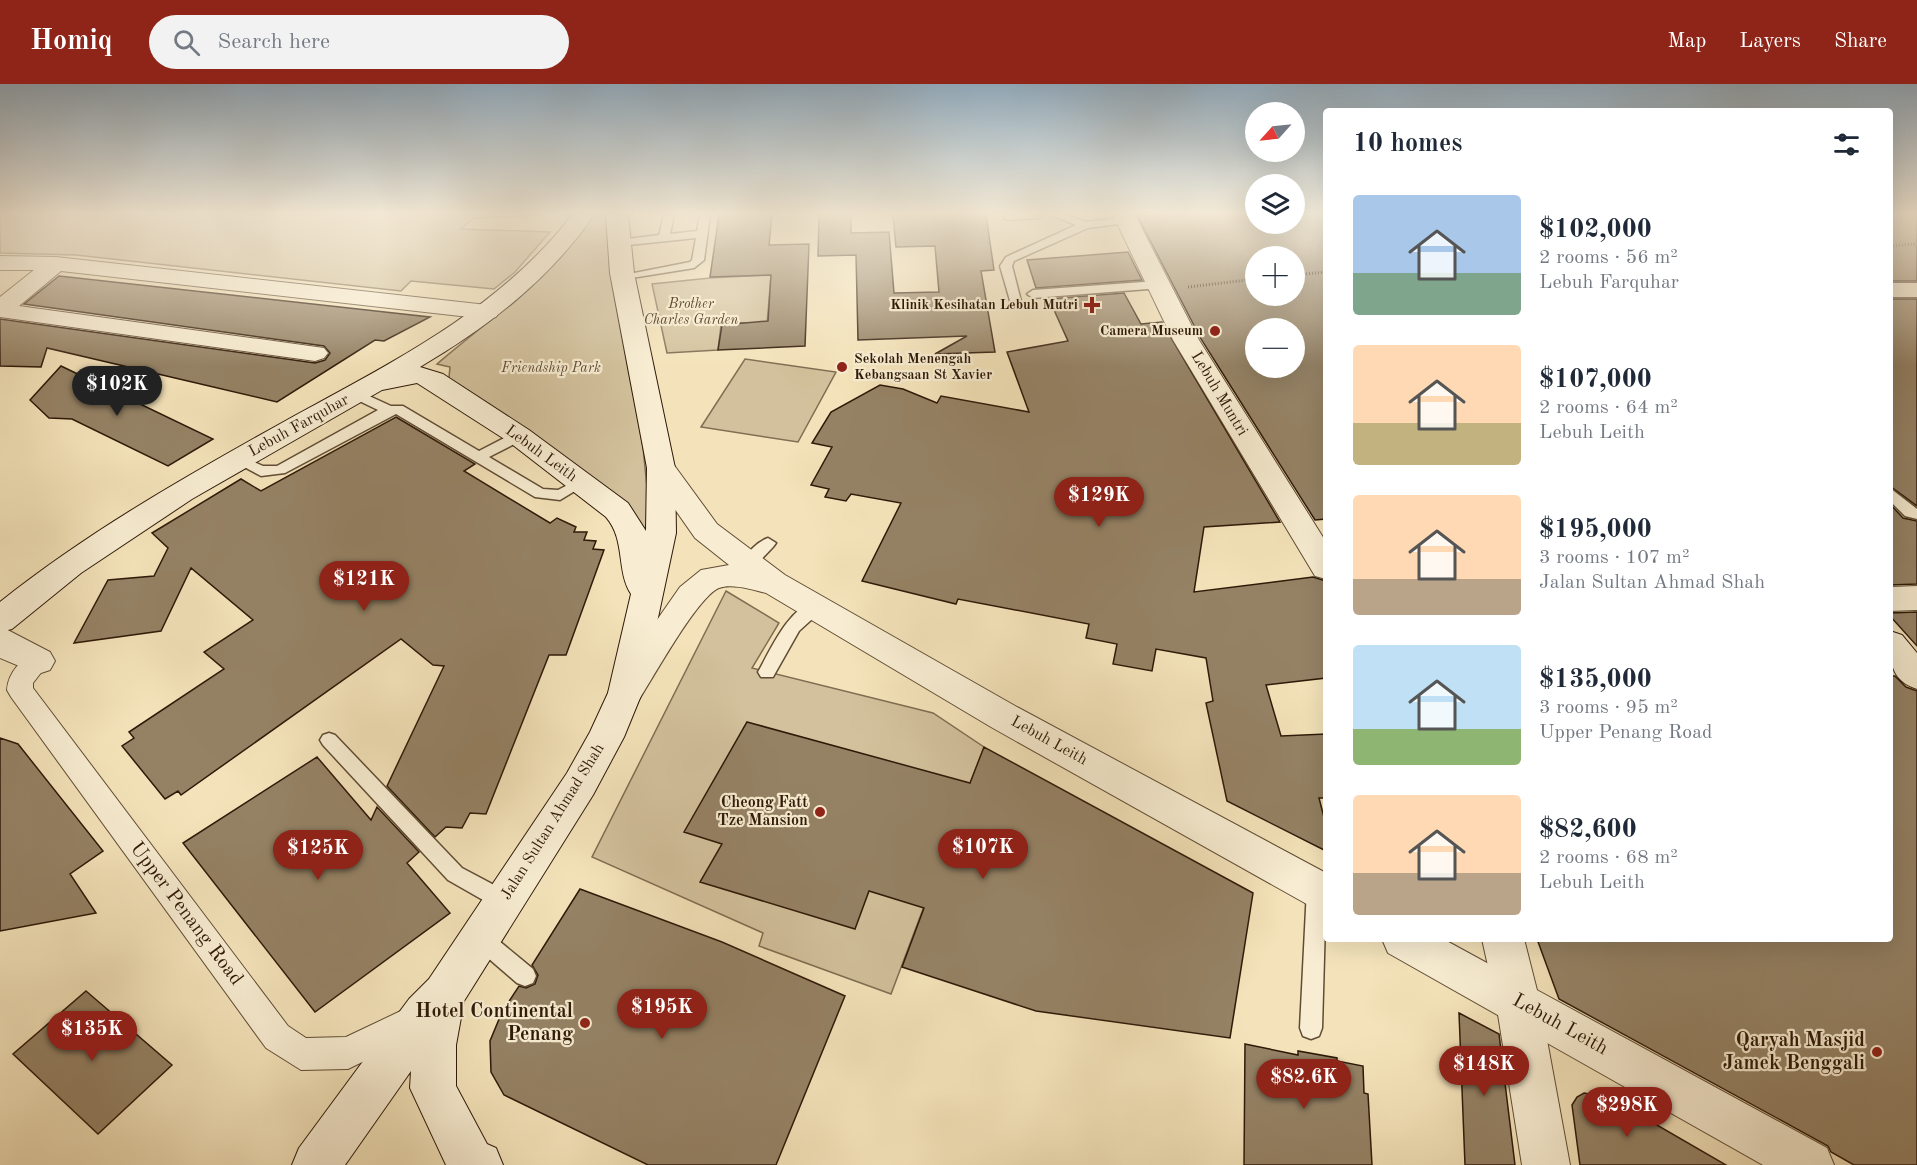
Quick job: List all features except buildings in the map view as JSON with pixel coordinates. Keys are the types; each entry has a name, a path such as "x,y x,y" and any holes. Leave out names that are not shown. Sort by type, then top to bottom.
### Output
{"street":[{"path":"54,265 4,306 6,311 315,353"},
{"path":"69,265 487,312"},
{"name":"Lebuh Farquhar","path":"0,620 45,583 92,551 238,460 363,390 487,312 526,282 543,265"},
{"name":"Jalan Sultan Ahmad Shah","path":"316,1165 480,938 580,784 606,736 625,693 661,533 660,468 622,265"},
{"name":"Lebuh Muntri","path":"1148,265 1186,340 1323,563"},
{"path":"1893,290 1917,290"},
{"name":"Lebuh Leith","path":"363,390 409,376 426,376 519,436 581,483 627,520 637,553 644,606"},
{"name":"Lebuh Leith","path":"660,468 706,531 758,553 774,583"},
{"name":"Lebuh Leith","path":"625,693 684,604 702,582 728,576 774,583 1004,717 1322,892"},
{"path":"1893,598 1917,598"},
{"path":"0,639 15,651 38,661"},
{"path":"1893,648 1917,676"},
{"name":"Upper Penang Road","path":"38,661 20,680 20,690 277,1037 301,1054 348,1053 434,1004"},
{"name":"Lebuh Leith","path":"1408,942 1810,1165"},
{"path":"1504,942 1518,1002 1546,1165"},
{"path":"434,1004 434,1088 467,1164"}],"lane":[{"path":"623,278 692,265"},
{"path":"1006,265 1015,301"},
{"path":"1033,294 1158,287"},
{"path":"363,390 388,410"},
{"path":"238,460 261,471 280,470 388,410 399,409 546,496 560,495 581,483"},
{"path":"480,456 519,436"},
{"path":"1893,496 1910,512 1917,514"},
{"path":"766,672 793,627 815,607"},
{"path":"329,740 455,874 504,901"},
{"path":"1311,1028 1322,892"},
{"path":"480,938 525,976"}],"path":[{"path":"1305,274 1323,272"},
{"path":"1158,287 1245,280"}],"green space":[{"path":"170,265 521,265 494,289 411,281 401,291"},
{"name":"Friendship Park","path":"551,265 612,265 643,447 652,539 448,388 450,367 437,364"},
{"name":"Brother Charles Garden","path":"771,275 767,324 727,322 721,325 718,350 667,353 652,284"},
{"path":"745,359 836,372 798,442 701,427"},
{"path":"726,591 779,623 752,668 933,713 984,747 891,994 759,946 763,933 592,857"}],"place":[{"name":"Klinik Kesihatan Lebuh Mutri","path":"1092,305"},
{"name":"Camera Museum","path":"1215,331"},
{"name":"Sekolah Menengah Kebangsaan St Xavier","path":"842,367"},
{"name":"Cheong Fatt Tze Mansion","path":"820,812"},
{"name":"Hotel Continental Penang","path":"585,1023"},
{"name":"Qaryah Masjid Jamek Benggali","path":"1877,1052"}]}
